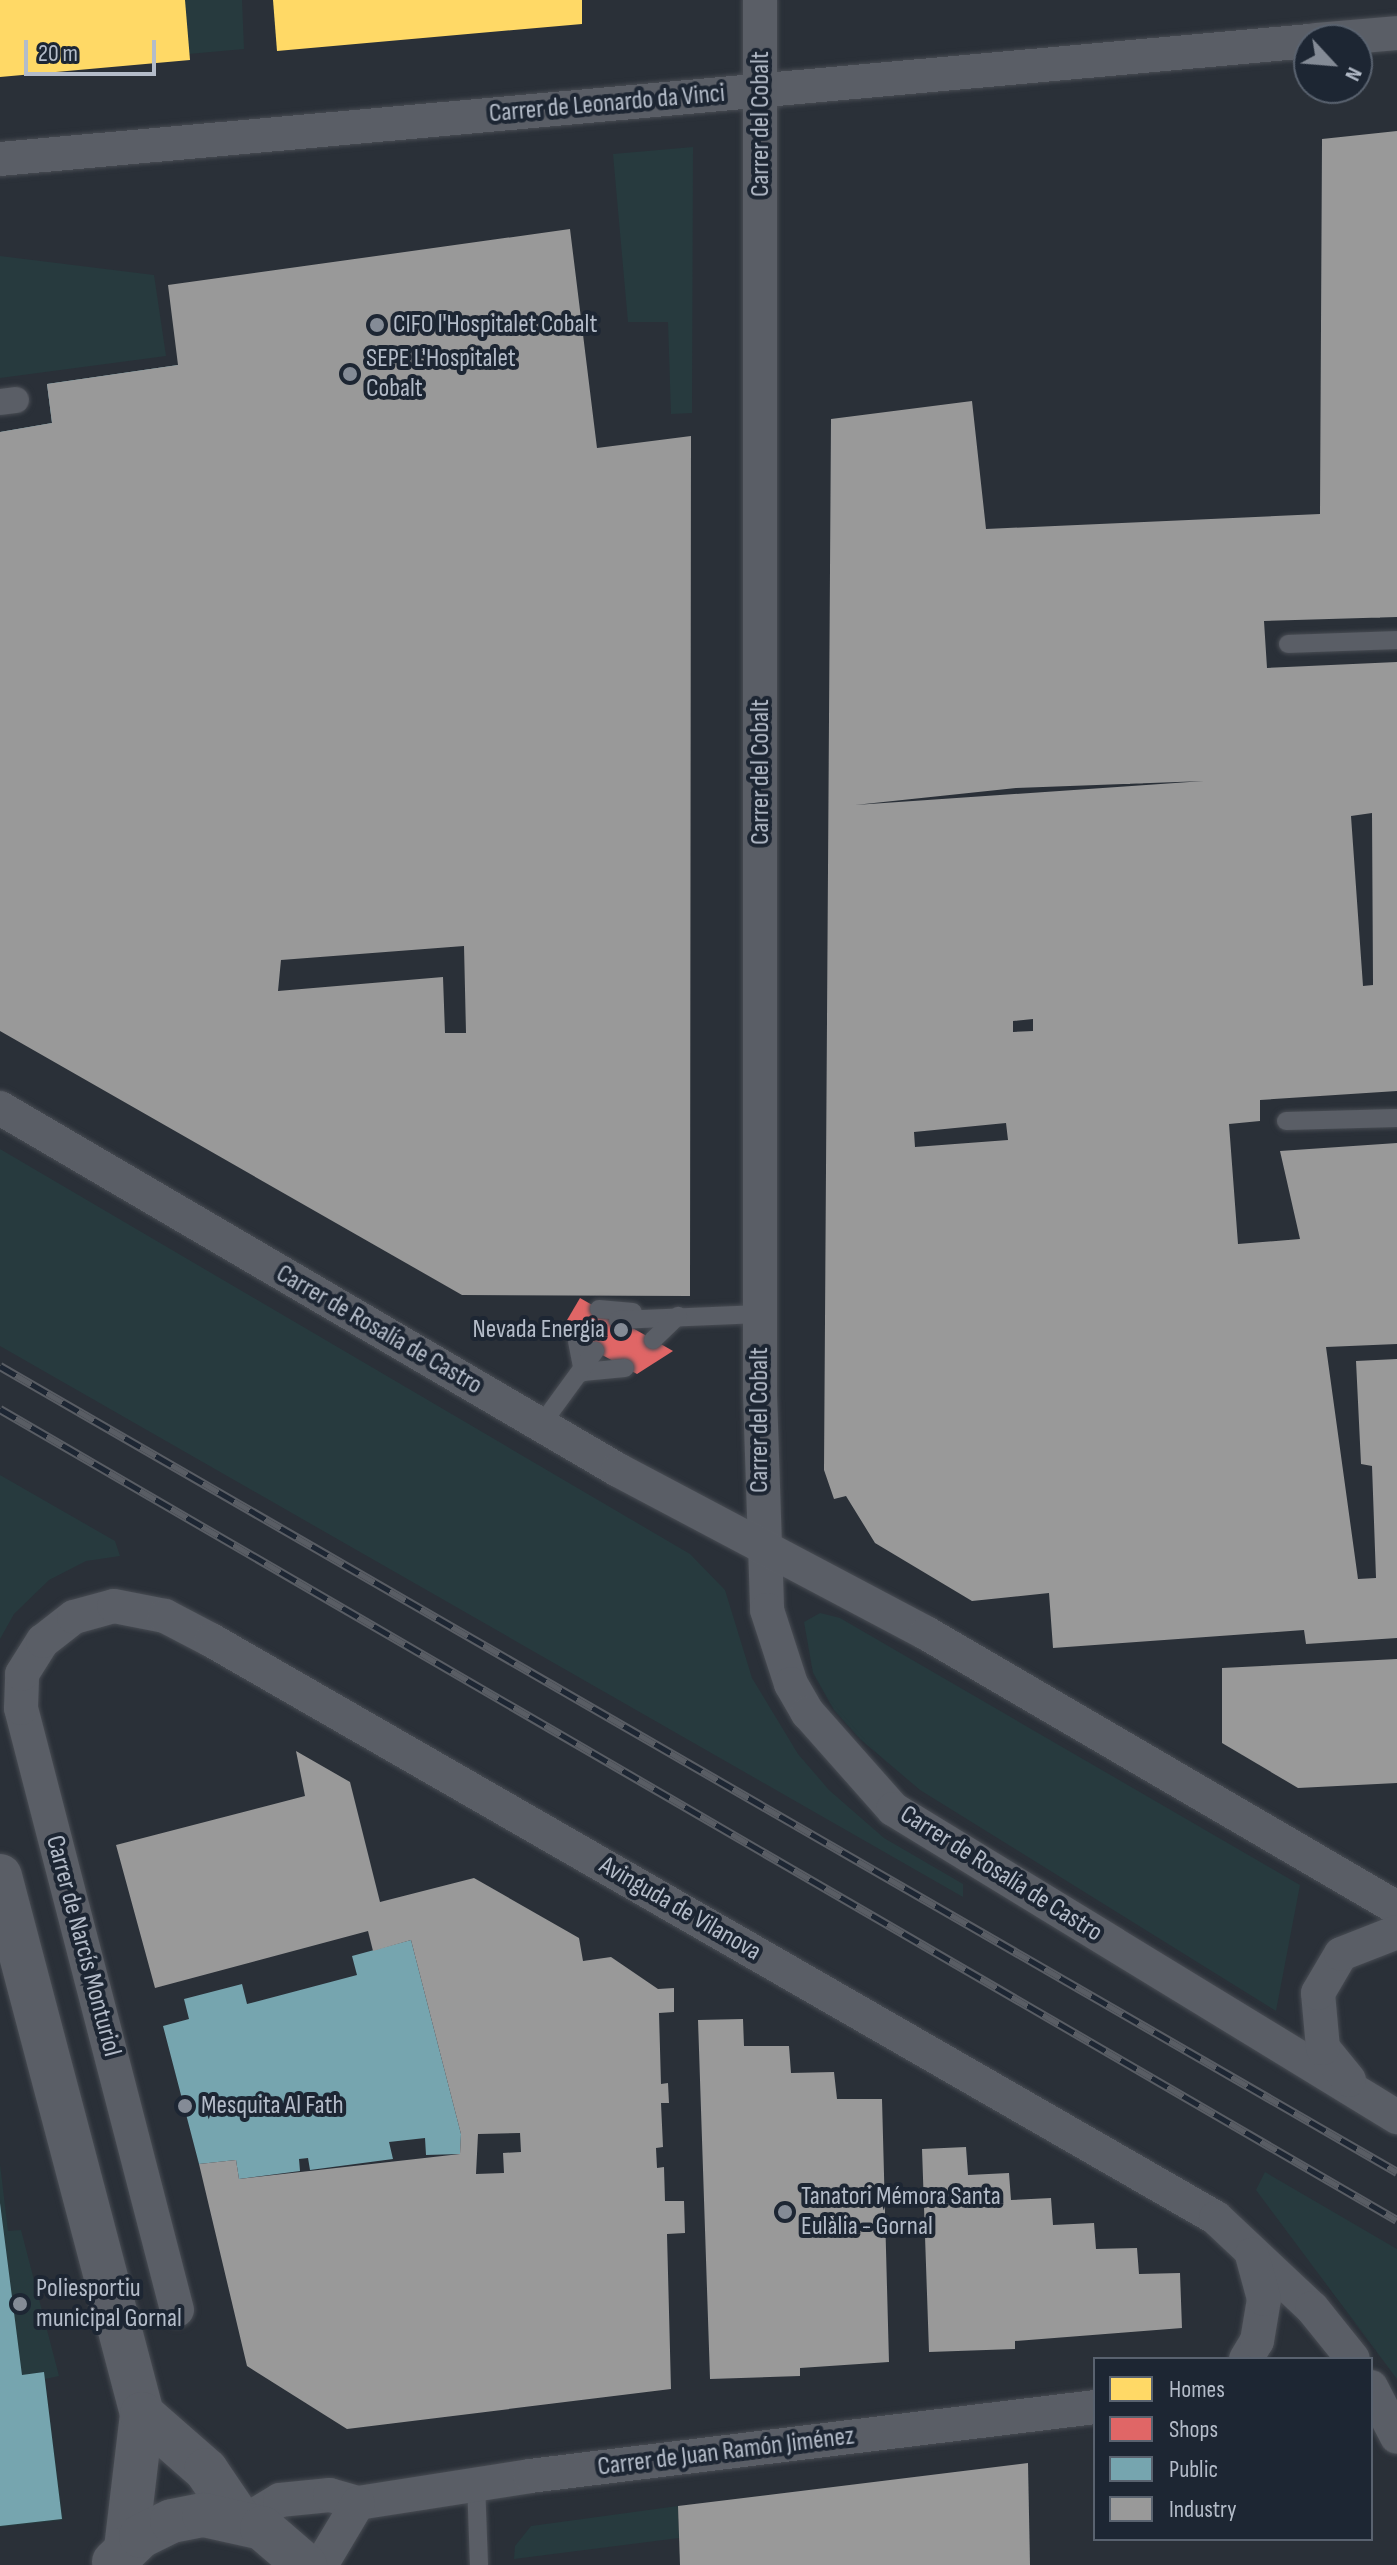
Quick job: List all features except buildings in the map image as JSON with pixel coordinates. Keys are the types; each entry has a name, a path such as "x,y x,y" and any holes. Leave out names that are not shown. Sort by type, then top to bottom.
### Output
{"street":[{"name":"Carrer del Cobalt","path":"760,0 762,1545"},
{"path":"1373,35 1397,33"},
{"name":"Carrer de Leonardo da Vinci","path":"0,159 1293,42"},
{"name":"Carrer de Rosalía de Castro","path":"0,1108 541,1425 926,1633 1397,1908"},
{"name":"Carrer de Rosalía de Castro","path":"762,1545 767,1610 791,1684 844,1759 893,1809 1383,2109"},
{"name":"Avinguda de Vilanova","path":"90,1612 138,1607 211,1640 1216,2218 1251,2255 1312,2308 1351,2357"},
{"name":"Carrer de Narcís Monturiol","path":"90,1612 58,1626 30,1656 19,1687 21,1708 177,2310"},
{"path":"0,1876 142,2414 120,2556"},
{"name":"Carrer de Rosalía de Castro","path":"1383,2109 1323,2048 1318,1993 1341,1954 1397,1932"},
{"path":"1247,2357 1257,2341 1264,2299 1251,2255"},
{"path":"1373,2391 1397,2438"},
{"name":"Carrer de Juan Ramón Jiménez","path":"242,2520 280,2500 330,2495 358,2503 476,2483 1093,2407"},
{"path":"142,2414 206,2470 242,2520"},
{"path":"1373,2432 1397,2438"},
{"path":"321,2565 358,2503"},
{"path":"120,2556 172,2521 204,2515 242,2520 285,2543 305,2565"}],"lane":[{"path":"1288,644 1397,640"},
{"path":"1286,1121 1397,1118"},
{"path":"599,1309 678,1316 760,1314"},
{"path":"626,1324 678,1316"},
{"path":"653,1340 678,1316"},
{"path":"577,1341 583,1372"},
{"path":"541,1425 583,1372 610,1359"},
{"path":"476,2483 479,2565"}],"green space":[{"path":"0,0 242,0 244,49 0,71"},
{"path":"693,147 692,413 671,414 668,322 628,322 613,154"},
{"path":"0,256 154,275 166,356 0,378"},
{"path":"0,1149 690,1554 725,1590 752,1678 798,1754 829,1790 884,1838 963,1884 963,1897 0,1346"},
{"path":"0,1475 115,1541 120,1556 86,1561 49,1580 14,1614 0,1639"},
{"path":"820,1613 840,1618 1300,1885 1276,2011 920,1790 860,1739 834,1710 813,1673 804,1622"},
{"name":"Poliesportiu municipal Gornal","path":"0,2164 8,2231 21,2230 59,2376 45,2379 63,2520 0,2527"},
{"path":"1265,2172 1397,2249 1397,2379 1256,2190"},
{"path":"678,2506 679,2538 514,2559 515,2546 531,2526"}],"railway":[{"path":"0,1366 1397,2172"},
{"path":"0,1409 1397,2220"}],"place":[{"name":"CIFO l'Hospitalet Cobalt","path":"377,325"},
{"name":"SEPE L'Hospitalet Cobalt","path":"350,374"},
{"name":"Nevada Energia","path":"621,1330"},
{"name":"Mesquita Al Fath","path":"185,2106"},
{"name":"Tanatori Mémora Santa Eulàlia - Gornal","path":"785,2212"},
{"name":"Poliesportiu municipal Gornal","path":"20,2304"}]}
